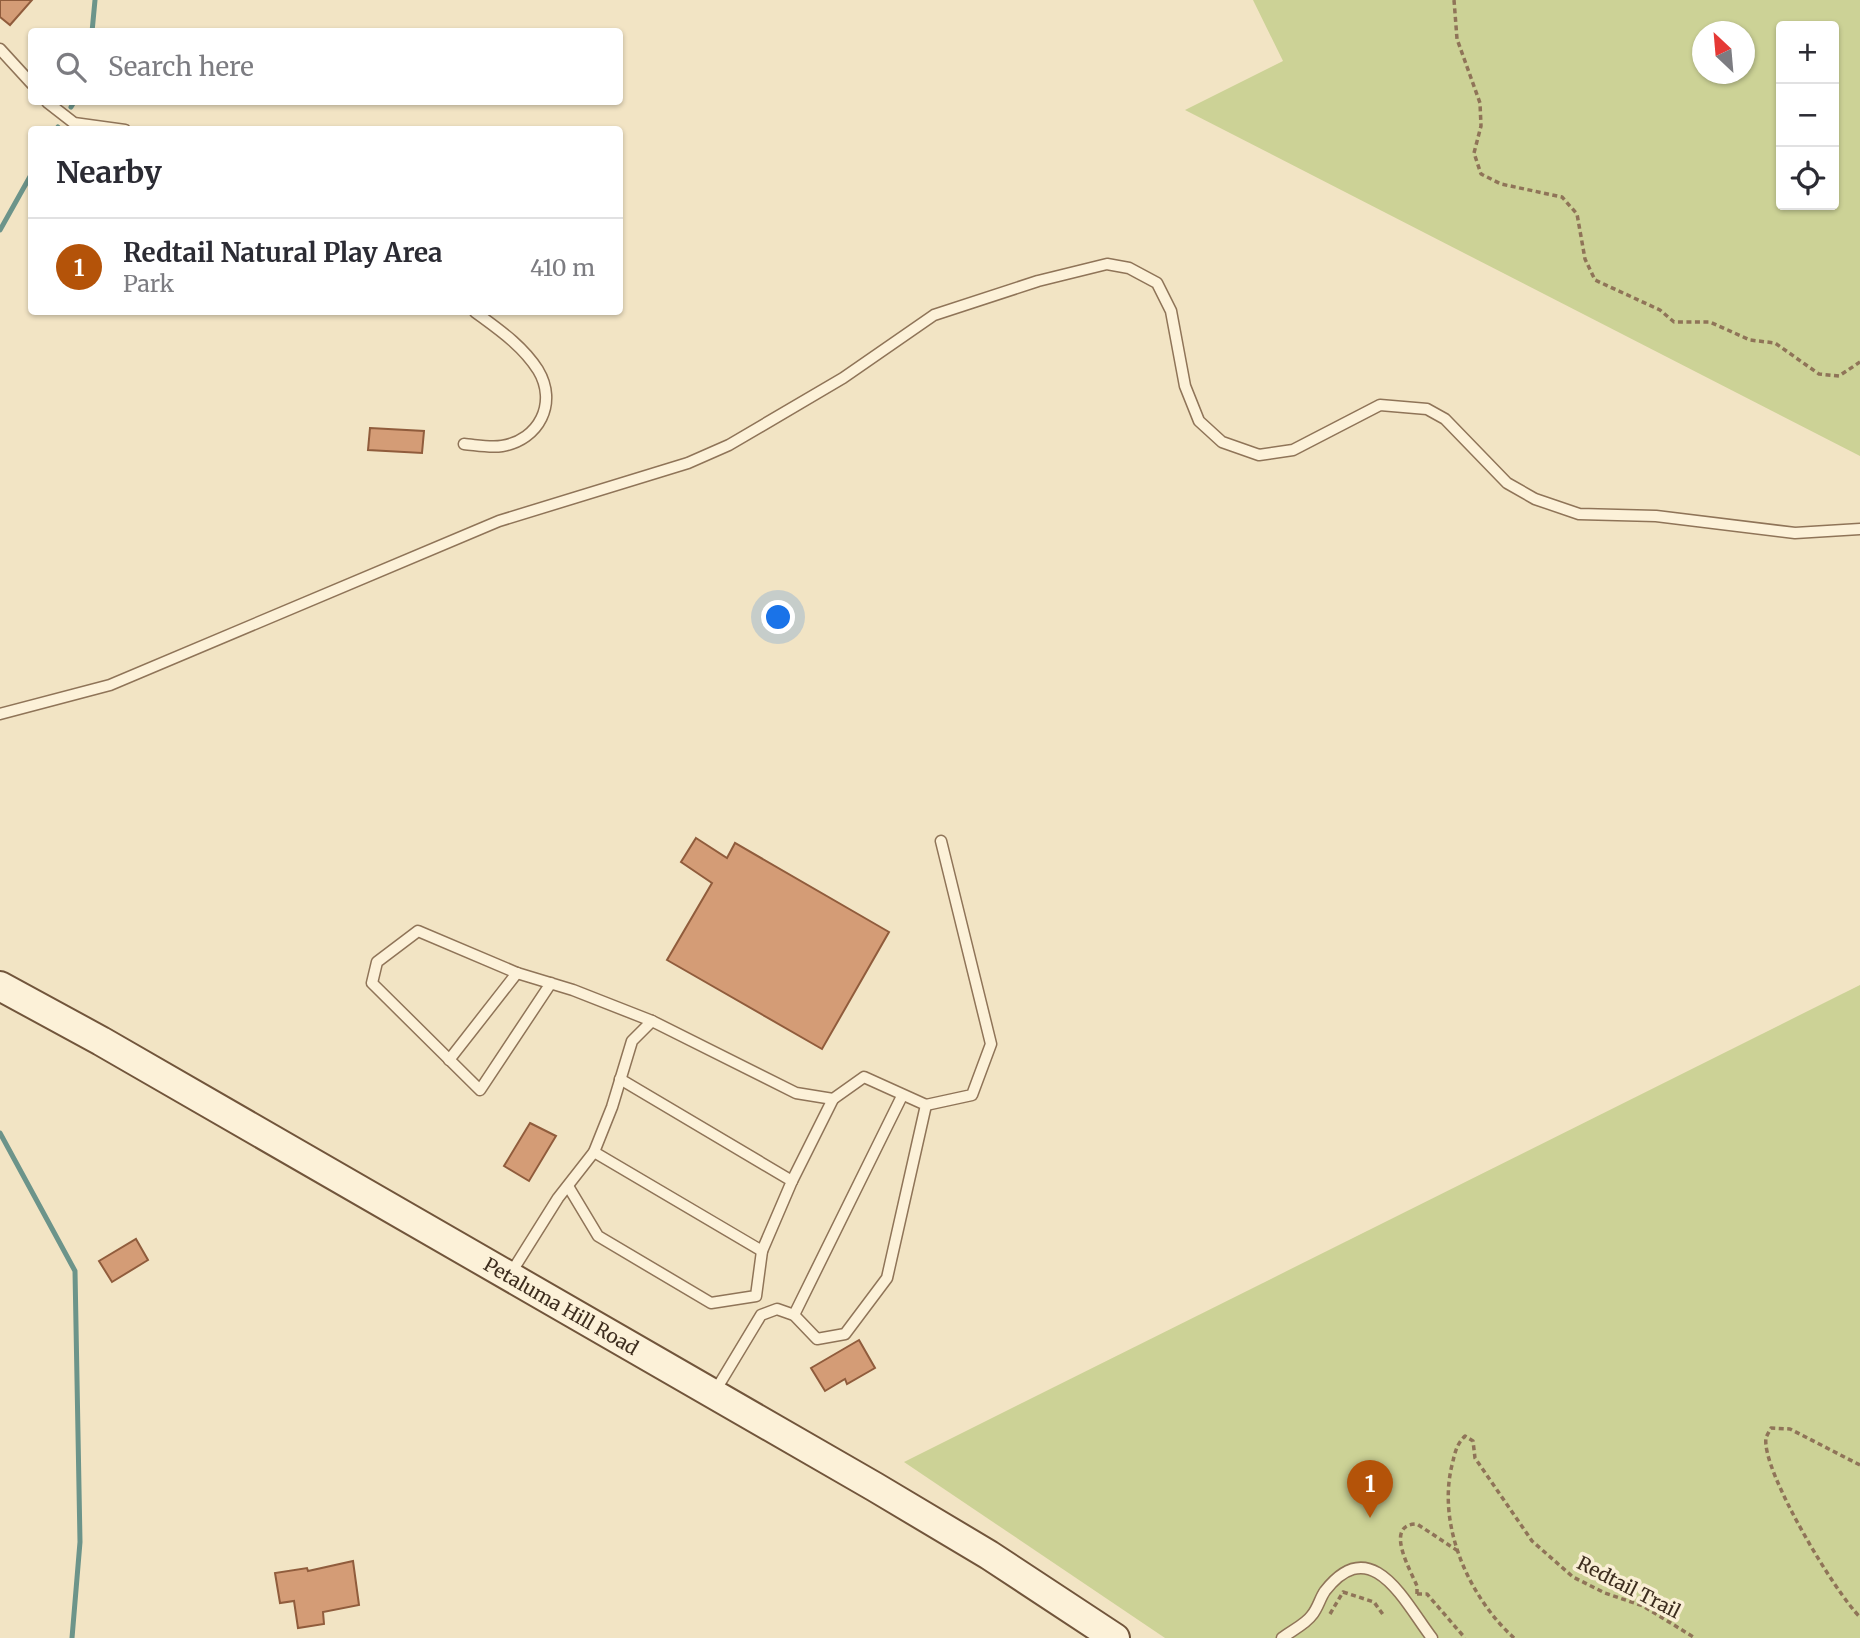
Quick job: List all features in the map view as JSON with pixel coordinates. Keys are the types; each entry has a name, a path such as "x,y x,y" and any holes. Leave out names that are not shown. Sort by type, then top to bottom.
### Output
{"main road":[{"name":"Petaluma Hill Road","path":"0,986 713,1393 989,1555 1115,1638"}],"lane":[{"path":"0,49 28,80"},
{"path":"51,105 74,123 96,126"},
{"path":"0,714 110,685 499,521 688,463 729,445 843,378 933,315 1038,281 1107,264 1129,268 1157,283 1171,311 1185,386 1199,421 1222,442 1259,456 1293,450 1380,405 1427,409 1445,419 1507,483 1535,499 1579,514 1656,516 1795,533 1860,528"},
{"path":"464,444 501,446 528,437 541,422 547,403 539,371 516,342 479,315"},
{"path":"761,1315 756,1296 762,1251 792,1181 833,1099 864,1077 926,1105 972,1095 991,1044 941,841"},
{"path":"551,983 480,1090 372,983 377,962 418,931 517,973 551,983 652,1021 796,1093 833,1099"},
{"path":"449,1060 517,973"},
{"path":"510,1275 568,1185 594,1152 632,1041 652,1021"},
{"path":"620,1079 792,1181"},
{"path":"794,1315 902,1096"},
{"path":"713,1393 761,1315 777,1309 794,1315 817,1339 845,1334 887,1278 926,1105"},
{"path":"594,1152 762,1251"},
{"path":"568,1185 598,1236 711,1303 756,1296"},
{"path":"1282,1638 1312,1617 1325,1592 1344,1572 1357,1567 1382,1573 1432,1638"}],"path":[{"path":"1454,0 1457,39 1480,103 1481,126 1474,153 1481,174 1501,184 1562,197 1577,214 1585,259 1595,280 1660,310 1674,322 1710,323 1751,340 1775,343 1819,374 1839,376 1860,362"},
{"path":"1860,1465 1790,1429 1771,1429 1766,1438 1770,1458 1807,1544 1860,1617"},
{"name":"Redtail Trail","path":"1514,1638 1499,1625 1476,1593 1448,1514 1446,1493 1457,1444 1465,1436 1473,1441 1475,1458 1532,1541 1573,1577 1605,1593 1643,1606 1695,1638"},
{"path":"1460,1553 1417,1524 1410,1524 1403,1530 1400,1544 1418,1586 1417,1594 1427,1594 1465,1638"},
{"path":"1329,1616 1343,1592 1374,1602 1384,1616"}],"green space":[{"path":"1253,0 1860,0 1860,456 1185,110 1283,61"},
{"path":"1860,985 1860,1638 1165,1638 904,1462"}],"building":[{"path":"0,0 32,0 10,25 0,17"},
{"path":"370,428 424,431 422,453 368,450"},
{"path":"696,838 727,858 735,843 889,932 822,1049 667,960 712,883 681,862"},
{"path":"530,1123 556,1136 529,1181 504,1166"},
{"path":"136,1239 148,1260 112,1282 99,1261"},
{"path":"859,1340 875,1368 847,1384 845,1379 825,1391 811,1368"},
{"path":"353,1561 359,1605 323,1612 324,1624 298,1628 294,1601 280,1603 275,1573 307,1568 308,1571"}],"waterway":[{"path":"92,28 95,0"},
{"path":"0,230 28,180"},
{"path":"0,1133 75,1271 80,1542 72,1638"}],"place":[{"name":"Redtail Natural Play Area","path":"1370,1518"}]}
